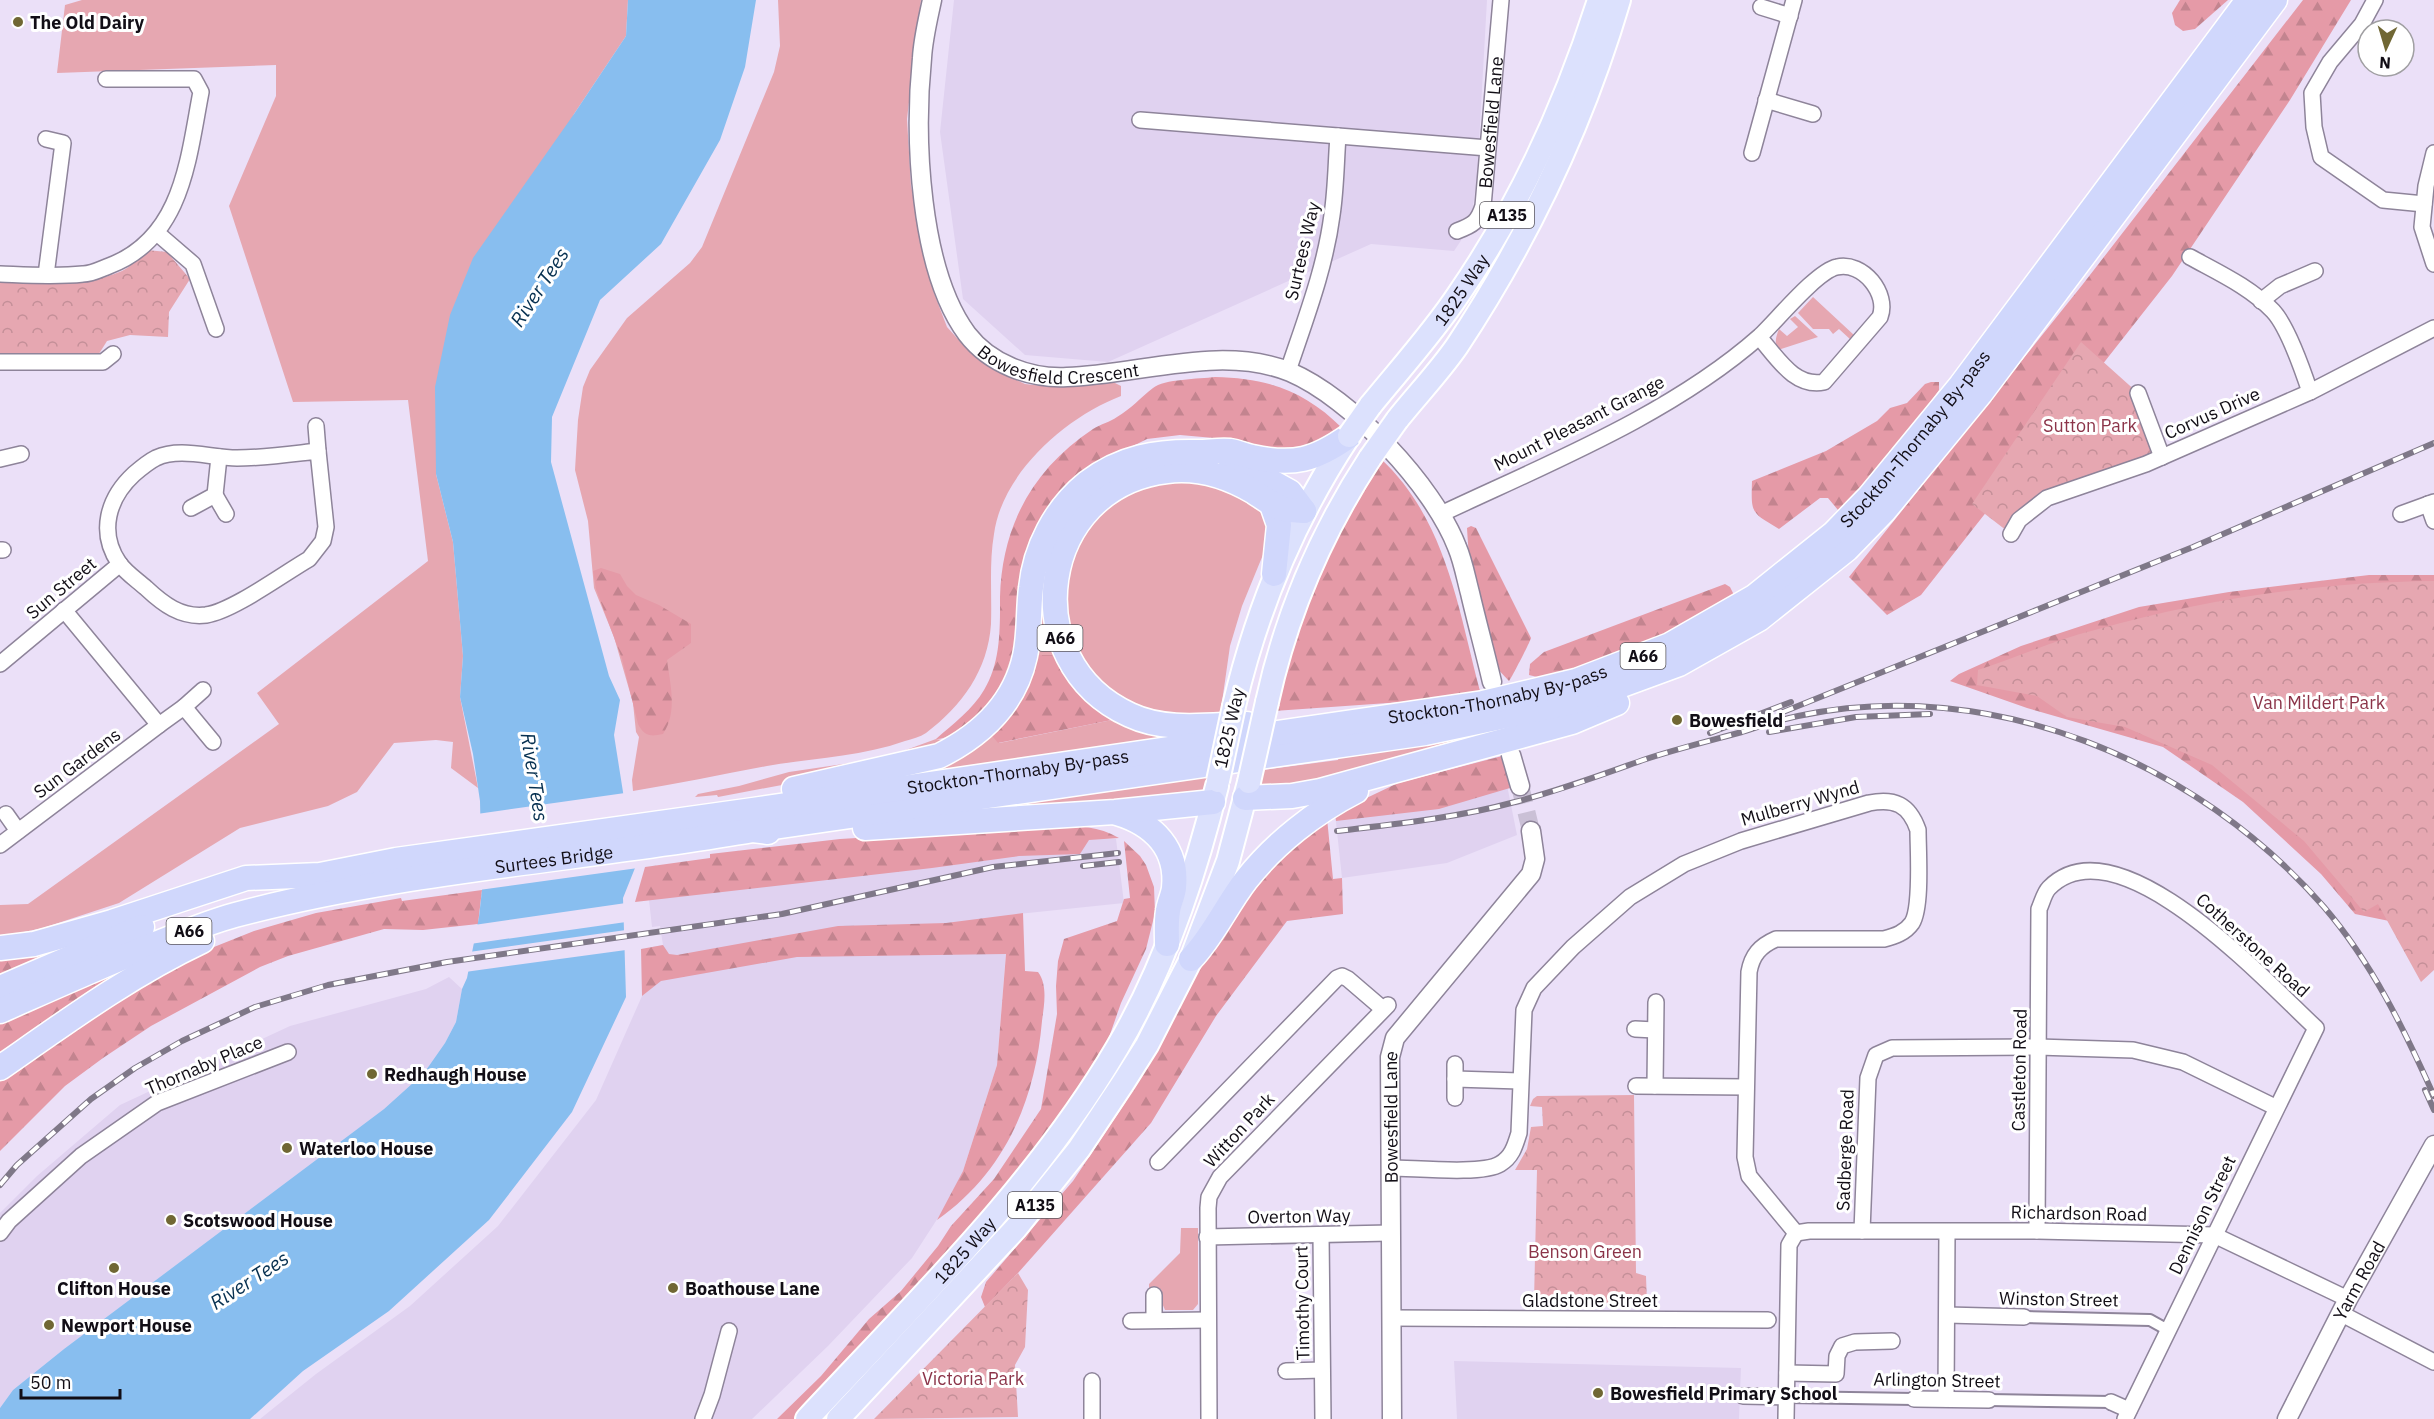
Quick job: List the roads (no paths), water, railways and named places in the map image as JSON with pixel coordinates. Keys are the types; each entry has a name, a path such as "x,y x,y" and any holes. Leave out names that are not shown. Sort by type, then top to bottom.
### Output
{"highway":[{"name":"Stockton-Thornaby By-pass","path":"707,827 1483,703 1576,681 1670,645 1754,597 1834,533 1869,497 1961,385 2248,0"},
{"name":"Stockton-Thornaby By-pass","path":"753,830 1425,733 1581,700 1679,664 1759,620 1847,549 1899,493 1980,394 2275,0"},
{"path":"707,827 739,800 929,759 959,746 976,734 1002,708 1019,675 1028,635 1034,569 1041,545 1053,522 1069,500 1087,483 1112,467 1133,458 1170,451 1231,451 1272,460 1304,460 1317,456 1349,436"},
{"path":"1200,452 1252,471 1290,492 1304,511"},
{"name":"A66","path":"1304,511 1282,509 1236,482 1219,476 1184,470 1141,477 1102,498 1078,523 1061,554 1057,571 1054,589 1056,624 1068,657 1088,686 1116,708 1148,722 1183,726 1372,719"},
{"name":"A135","path":"1271,502 1279,525 1274,574"},
{"name":"A66","path":"1247,790 1292,796 1320,791 1572,722 1673,680 1733,647 1759,620"},
{"path":"1191,959 1208,941 1247,879 1272,852 1329,805 1393,772"},
{"name":"A66","path":"707,827 802,834 1115,813 1215,792"},
{"name":"A66","path":"1115,813 1136,819 1154,831 1167,848 1174,869 1174,890 1168,911 1167,944"},
{"name":"Surtees Bridge","path":"395,875 707,827"},
{"name":"A66","path":"0,988 80,952 200,905 320,875"},
{"name":"A66","path":"0,948 34,944 246,879 320,875 395,875"},
{"name":"A66","path":"0,1011 116,959 232,915 355,888 395,875"},
{"path":"0,1068 106,994 168,957 204,940 261,919 373,894 395,875"}],"main road":[{"name":"1825 Way","path":"807,1419 994,1219 1039,1162 1118,1047 1167,944 1196,864 1246,656 1274,574 1304,511 1349,436 1370,406 1448,309 1501,227 1555,121 1581,55 1599,0"},
{"name":"1825 Way","path":"838,1419 1016,1228 1072,1157 1147,1045 1191,959 1222,879 1247,790 1280,651 1298,597 1329,526 1370,458 1396,420 1456,348 1506,267 1574,130 1602,58 1619,0"},
{"path":"1304,511 1329,526"},
{"path":"1215,792 1247,790"}],"street":[{"name":"Bowesfield Crescent","path":"932,0 921,65 920,168 927,226 941,279 952,310 969,336 986,353 1010,367 1041,377 1093,376 1223,360 1255,362 1288,371 1317,385 1367,426 1405,464 1441,514"},
{"name":"Bowesfield Lane","path":"1457,231 1479,220 1483,206 1501,0"},
{"path":"1752,153 1794,0"},
{"path":"2375,0 2362,24 2330,62 2312,93 2314,127 2321,157 2383,200 2424,204"},
{"path":"1761,7 1790,16"},
{"path":"0,274 86,274 106,267 126,259 157,233 171,211 183,182 201,92 194,79 106,79"},
{"path":"1766,100 1813,114"},
{"path":"1140,120 1488,148"},
{"name":"Surtees Way","path":"1288,371 1326,250 1332,214 1338,136"},
{"path":"45,139 63,143 46,275"},
{"path":"2434,153 2422,227 2434,264"},
{"path":"157,233 193,264 216,329"},
{"path":"2190,257 2239,284 2274,312 2297,356 2310,392"},
{"name":"Mount Pleasant Grange","path":"1441,514 1658,409 1759,337 1821,275 1836,267 1843,266 1860,272 1879,291 1882,305 1880,317 1824,382 1809,384 1797,379 1759,337"},
{"path":"2261,301 2280,286 2316,271"},
{"name":"Corvus Drive","path":"2011,534 2019,520 2047,498 2162,457 2310,392 2434,328"},
{"path":"0,362 104,362 113,354"},
{"path":"2138,393 2162,457"},
{"path":"316,426 326,526 319,548 309,559 224,609 205,615 178,612 162,603 120,564 110,539 108,521 111,505 124,484 148,462 167,454 181,453 219,457 264,457 318,451"},
{"path":"0,459 21,454"},
{"path":"219,457 215,495 226,514"},
{"path":"191,508 215,495"},
{"path":"2401,514 2431,503 2434,521"},
{"path":"1441,514 1458,548 1492,682"},
{"name":"Sun Street","path":"0,664 120,564"},
{"path":"64,610 159,725"},
{"name":"Sun Gardens","path":"0,845 184,707 203,690"},
{"path":"184,707 213,742"},
{"path":"1511,755 1520,786"},
{"name":"Mulberry Wynd","path":"1391,1168 1477,1169 1500,1164 1515,1148 1519,1133 1522,1021 1527,1000 1534,988 1573,947 1630,897 1658,878 1715,850 1869,802 1884,800 1896,802 1907,809 1918,830 1918,900 1917,913 1912,923 1896,936 1884,939 1776,939 1760,948 1751,961 1744,1157 1749,1176 1796,1233"},
{"path":"6,814 18,831"},
{"name":"Bowesfield Lane","path":"1392,1419 1390,1057 1395,1038 1531,874 1535,859 1531,831"},
{"name":"Cotherstone Road","path":"2039,909 2048,890 2066,876 2092,870 2133,881 2170,899 2202,923 2316,1028"},
{"name":"Castleton Road","path":"2037,1231 2039,909"},
{"name":"Witton Park","path":"1158,1162 1337,978 1342,976 1348,979 1386,1007 1220,1177 1209,1197 1209,1419"},
{"path":"1654,1086 1656,1002"},
{"name":"Dennison Street","path":"2127,1414 2316,1028"},
{"path":"1635,1029 1655,1030"},
{"name":"Sadberge Road","path":"1862,1231 1868,1078 1876,1055 1892,1048 2038,1047 2133,1050 2183,1062 2276,1107"},
{"name":"Thornaby Place","path":"0,1233 9,1221 81,1156 157,1103 288,1052"},
{"path":"1455,1098 1455,1072 1520,1081"},
{"path":"1636,1086 1746,1087"},
{"name":"Yarm Road","path":"2287,1419 2344,1306 2431,1149"},
{"name":"Richardson Road","path":"1796,1233 1809,1230 2037,1231 2214,1235 2344,1306 2434,1362"},
{"path":"1946,1399 1947,1232"},
{"name":"Overton Way","path":"1208,1237 1390,1233"},
{"path":"1786,1419 1789,1245 1796,1233"},
{"name":"Timothy Court","path":"1321,1235 1323,1419"},
{"path":"1154,1295 1154,1320"},
{"name":"Winston Street","path":"1947,1315 2150,1320 2168,1330"},
{"name":"Gladstone Street","path":"1392,1318 1787,1320"},
{"path":"1131,1321 1208,1320"},
{"path":"703,1419 712,1395 729,1331"},
{"path":"1787,1373 1836,1374 1837,1356 1842,1346 1855,1342 1892,1341"},
{"name":"Timothy Court","path":"1286,1371 1322,1370"},
{"path":"1092,1381 1092,1419"},
{"name":"Arlington Street","path":"1743,1396 2111,1402 2127,1414"}],"water":[{"name":"River Tees","path":"628,0 756,0 745,67 720,140 661,244 600,300 552,417 551,462 609,676 620,700 614,735 635,868 623,898 626,997 572,1112 489,1220 389,1311 303,1371 250,1419 0,1419 0,1408 13,1390 64,1349 384,1109 424,1073 445,1043 456,1022 462,989 467,978 482,890 480,801 473,754 460,697 463,656 453,542 436,474 435,387 450,315 473,258 626,36"}],"tunnel":[{"path":"1520,786 1531,831"}],"railway":[{"path":"1783,712 2193,547 2434,443"},
{"path":"1710,733 1791,702"},
{"path":"1337,831 1426,820 1493,808 1563,788 1668,752 1798,716 1871,706 1944,708 2016,720 2086,741 2153,772 2215,810 2273,855 2324,907 2357,951 2386,997 2434,1096"},
{"path":"1769,732 1856,717 1930,714"},
{"path":"0,1185 17,1165 91,1099 135,1068 182,1041 255,1007 328,985 447,962 782,914 993,867 1118,853"},
{"path":"1083,866 1119,862"},
{"path":"2425,1090 2434,1110"}],"place":[{"name":"The Old Dairy","path":"18,22"},
{"name":"Bowesfield","path":"1677,720"},
{"name":"Redhaugh House","path":"372,1074"},
{"name":"Waterloo House","path":"287,1148"},
{"name":"Scotswood House","path":"171,1220"},
{"name":"Clifton House","path":"114,1268"},
{"name":"Boathouse Lane","path":"673,1288"},
{"name":"Newport House","path":"49,1325"},
{"name":"Bowesfield Primary School","path":"1598,1393"}],"park label":[{"name":"Sutton Park","path":"2090,425"},
{"name":"Van Mildert Park","path":"2319,702"},
{"name":"Benson Green","path":"1585,1251"},
{"name":"Victoria Park","path":"973,1378"}]}
